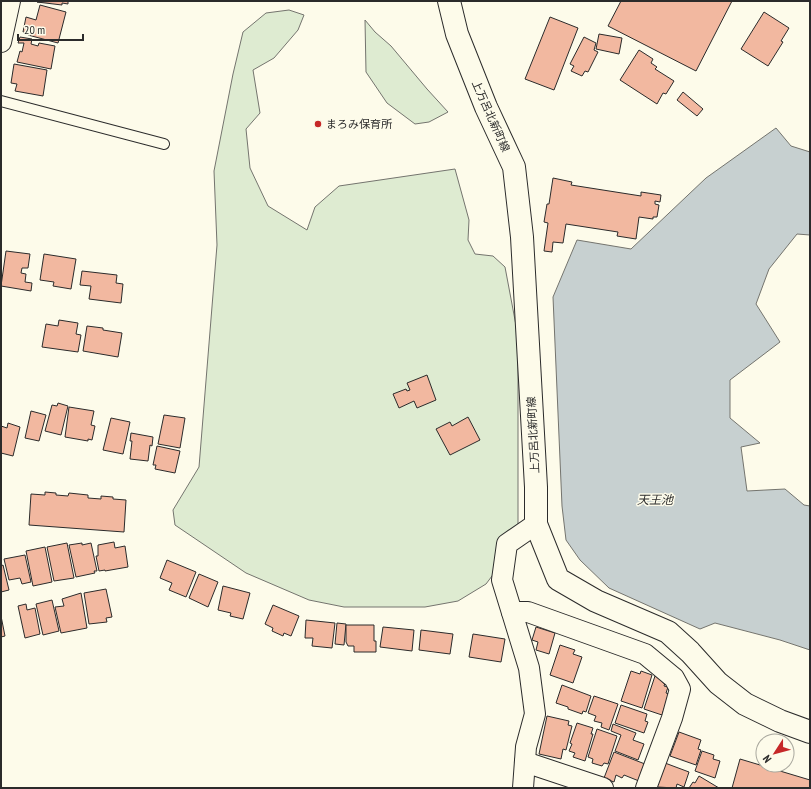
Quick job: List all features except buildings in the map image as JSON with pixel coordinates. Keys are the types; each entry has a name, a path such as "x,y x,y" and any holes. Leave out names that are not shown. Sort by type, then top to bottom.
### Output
{"main road":[{"name":"上万呂北新町線","path":"449,1 457,34 486,108 514,167 522,237 536,487 536,524 558,579 596,601 668,632 690,652 718,683 745,704 780,721 810,732"}],"street":[{"path":"1,42 10,1"},
{"path":"523,788 526,747 535,714 529,668 502,580 507,544 536,524"},
{"path":"512,612 528,612 645,654 674,678 680,689 672,718 646,788"},
{"path":"525,762 603,788"}],"lane":[{"path":"1,101 164,144"}],"green space":[{"path":"289,10 304,15 298,30 274,58 253,70 260,113 246,129 250,168 268,206 307,230 315,207 339,186 455,169 469,220 468,240 475,254 493,256 505,267 518,336 518,528 507,556 486,584 458,601 425,607 344,607 309,600 246,573 175,525 173,510 199,467 217,245 214,171 233,74 243,32 266,13"},
{"path":"365,20 375,32 391,46 448,112 429,122 415,124 387,103 366,72"}],"water":[{"name":"天王池","path":"776,128 791,146 810,152 810,235 797,234 769,269 756,304 780,342 730,380 730,418 760,443 741,447 747,491 785,489 804,505 810,506 810,650 780,640 715,623 700,629 609,588 580,560 566,540 562,506 553,297 577,240 631,249 706,178"}],"place":[{"name":"まろみ保育所","path":"318,124"}]}
